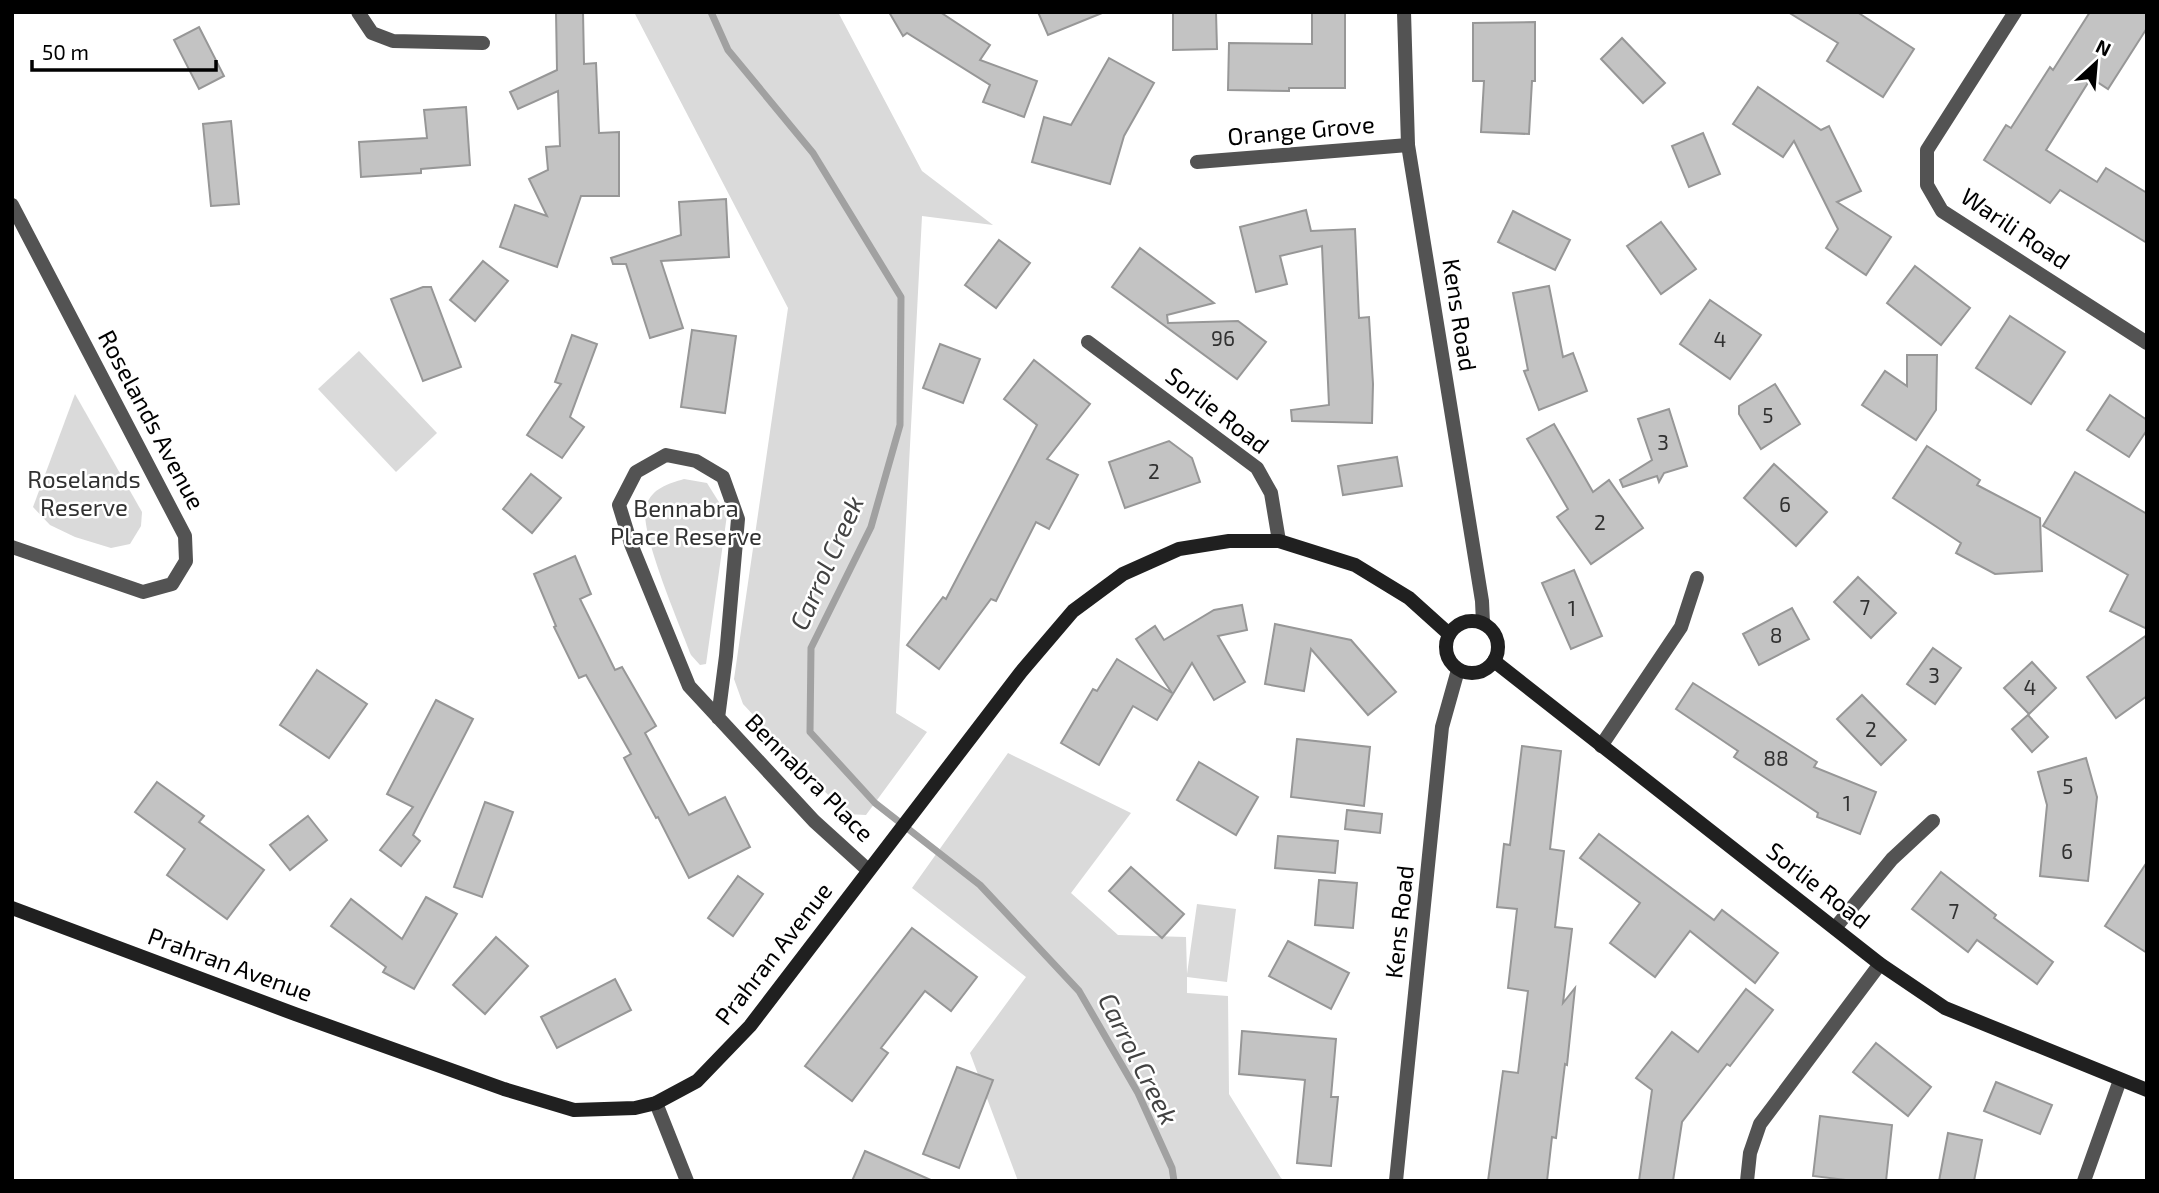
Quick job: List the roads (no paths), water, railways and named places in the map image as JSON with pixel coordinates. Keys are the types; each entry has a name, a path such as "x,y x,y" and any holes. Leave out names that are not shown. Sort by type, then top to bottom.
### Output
{"street":[{"path":"358,12 372,33 393,41 483,43"},
{"name":"Kens Road","path":"1404,12 1408,145 1482,601 1483,623"},
{"name":"Warili Road","path":"2015,12 1927,150 1927,186 1942,211 2147,343"},
{"name":"Orange Grove","path":"1197,162 1408,145"},
{"name":"Roselands Avenue","path":"12,205 186,536 186,561 172,584 143,592 12,547"},
{"name":"Sorlie Road","path":"1088,342 1257,468 1271,493 1279,541"},
{"name":"Bennabra Place","path":"718,718 738,519 723,477 696,461 666,455 636,472 619,505 631,544 690,686 718,718 814,821 868,870"},
{"name":"Prahran Avenue","path":"12,908 504,1089 574,1111 635,1108 656,1103 697,1081 750,1026 1021,672 1073,611 1123,573 1179,549 1230,541 1279,541 1355,565 1409,598 1449,634"},
{"path":"1601,746 1681,627 1697,579"},
{"path":"1464,622 1483,623 1493,631 1498,643 1494,661 1488,669 1478,673 1458,670 1446,656 1445,645 1449,634 1464,622"},
{"name":"Sorlie Road","path":"1494,661 1880,964 1945,1008 2147,1090"},
{"name":"Kens Road","path":"1396,1181 1442,727 1458,670"},
{"path":"1835,928 1892,859 1933,821"},
{"path":"1747,1181 1750,1153 1760,1124 1880,964"},
{"path":"2084,1181 2120,1080"},
{"path":"656,1103 687,1181"}],"waterway":[{"name":"Carrol Creek","path":"711,12 728,50 813,153 901,297 900,425 871,527 811,648 810,732 875,803 980,885 1079,991 1138,1093 1172,1168 1174,1181"}],"park label":[{"name":"Roselands Reserve","path":"84,494"},
{"name":"Bennabra Place Reserve","path":"686,523"}]}
